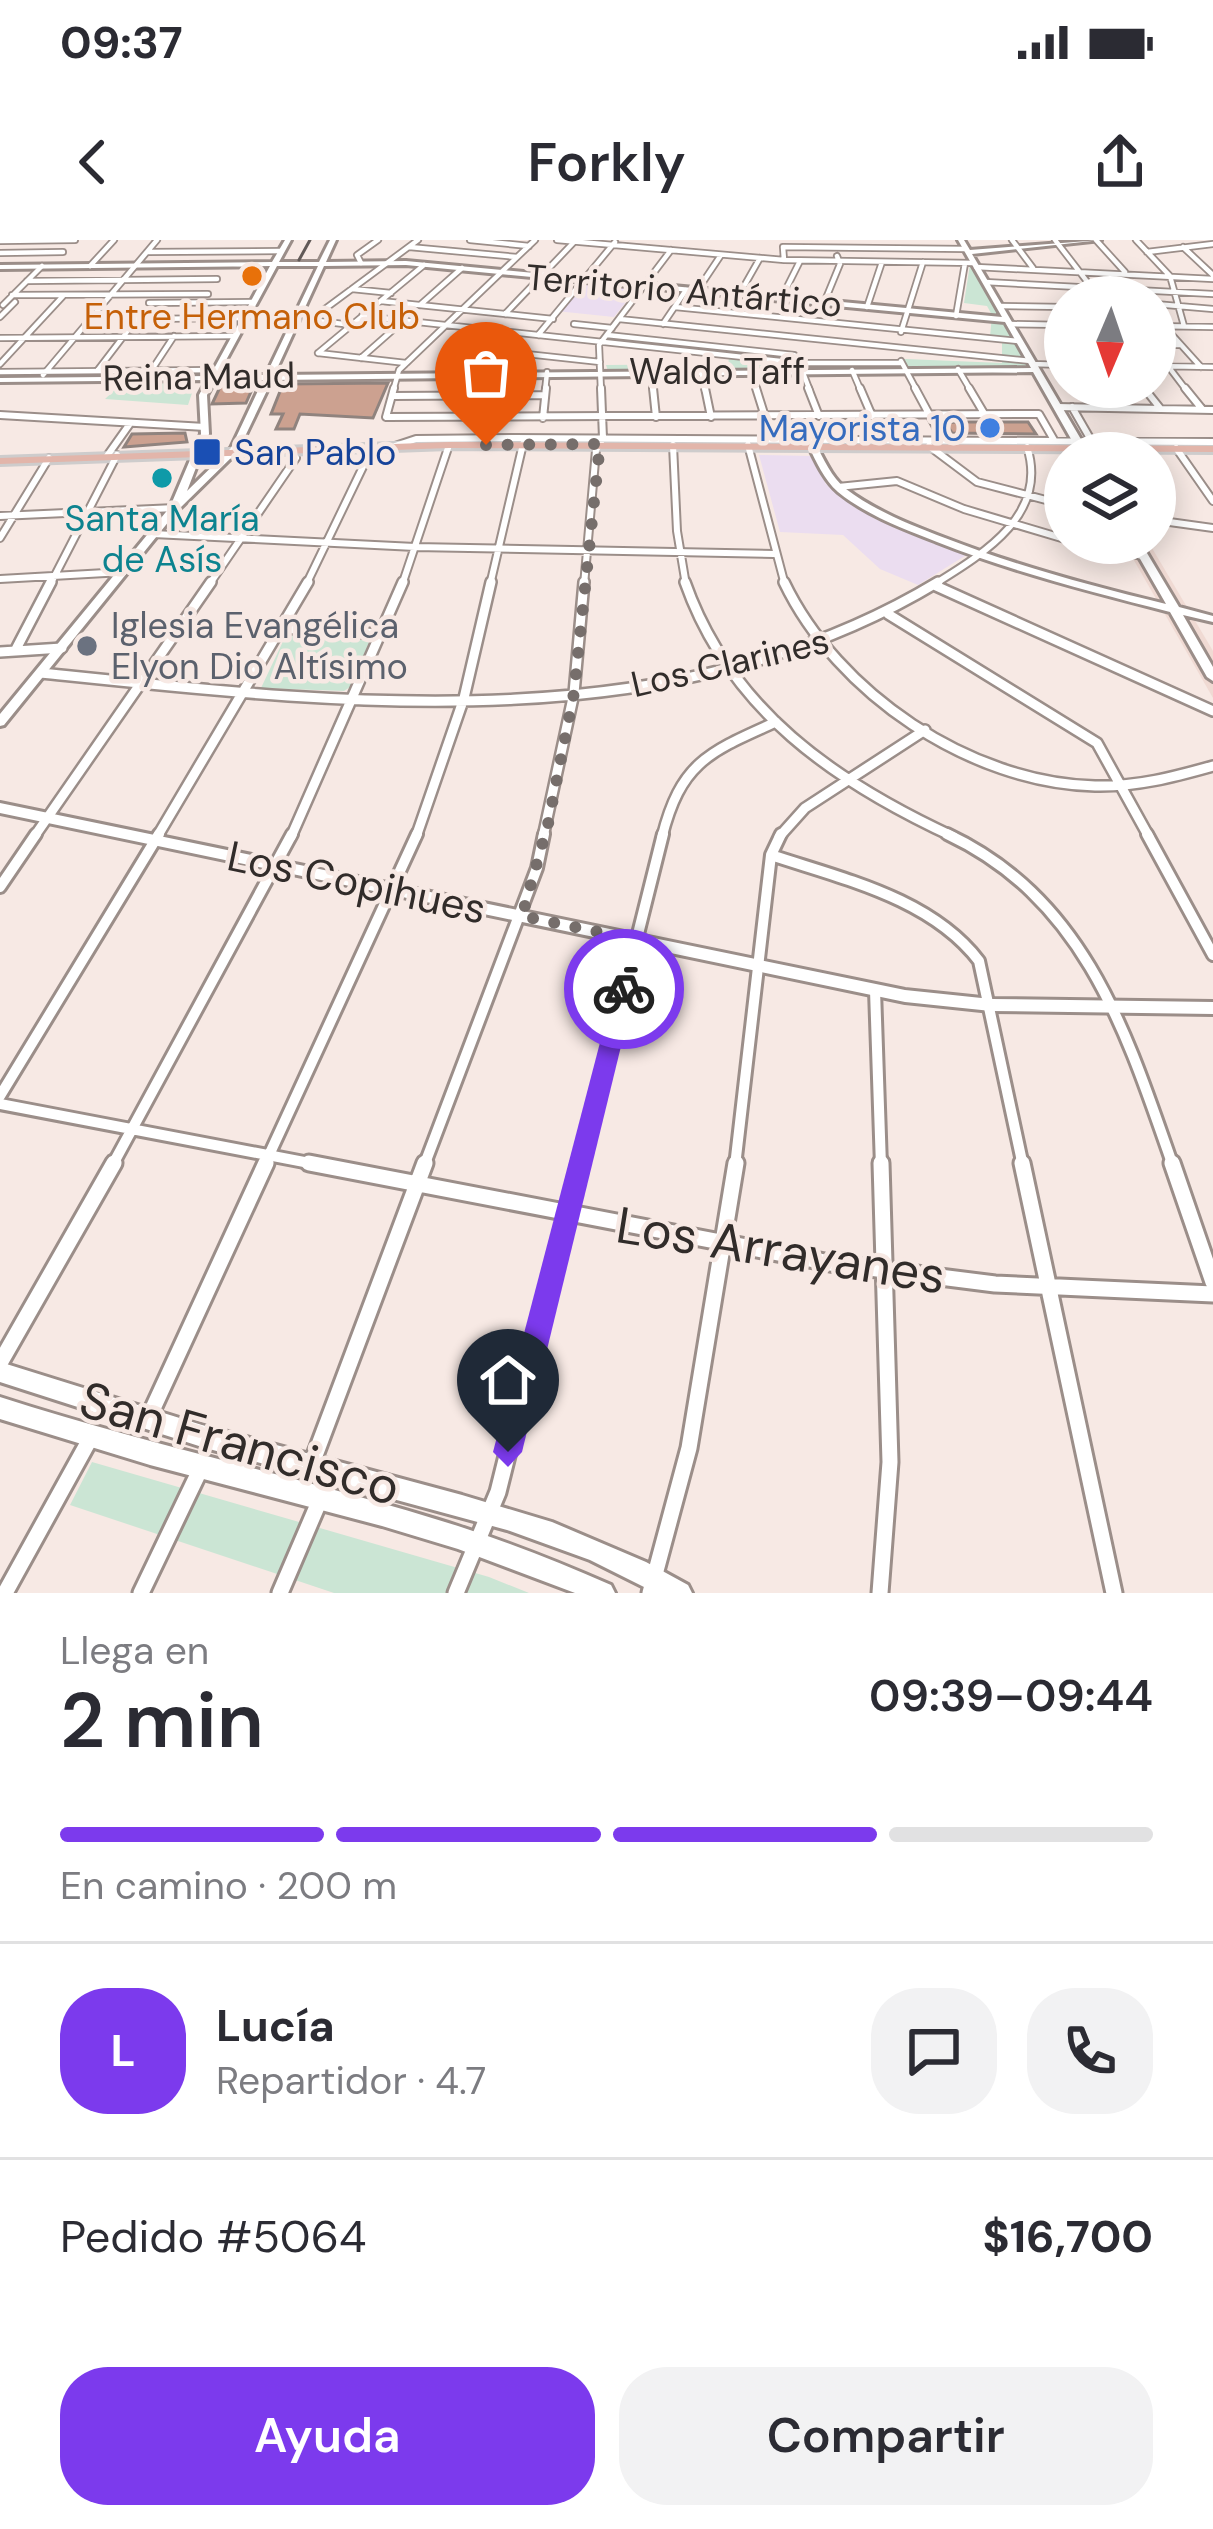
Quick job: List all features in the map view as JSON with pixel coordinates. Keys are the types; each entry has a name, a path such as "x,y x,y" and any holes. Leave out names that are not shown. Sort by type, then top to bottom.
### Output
{"main road":[{"path":"0,461 601,441 1044,446"},
{"path":"1176,448 1213,445"}],"street":[{"path":"0,241 75,240"},
{"path":"0,316 27,281 75,240"},
{"path":"90,266 114,240"},
{"path":"42,375 157,240"},
{"path":"190,251 198,240"},
{"path":"259,251 265,240"},
{"path":"175,508 205,427 202,399 288,240"},
{"path":"0,722 175,508 233,451 333,240"},
{"path":"361,263 357,255 378,240"},
{"path":"352,325 310,320 418,240"},
{"path":"470,240 531,242"},
{"path":"557,240 784,260 882,262 970,259 1015,244 1097,240 1125,272"},
{"path":"704,253 709,240"},
{"path":"961,240 1044,383"},
{"path":"1136,240 1170,276"},
{"path":"531,242 406,363 386,418 1039,414 1049,432"},
{"path":"505,314 574,242"},
{"path":"1057,242 1083,276"},
{"path":"538,335 553,319 553,311 615,243"},
{"path":"1015,244 1033,268"},
{"path":"1147,251 1213,244"},
{"path":"784,260 782,247 834,248 1170,276"},
{"path":"1184,247 1213,277"},
{"path":"409,248 517,257"},
{"path":"824,303 839,261 834,248"},
{"path":"147,251 282,250"},
{"path":"311,1466 522,916 548,824 574,693 601,441 601,342 671,250"},
{"path":"202,302 236,251"},
{"path":"0,253 63,252"},
{"path":"697,291 721,254"},
{"path":"739,295 760,258"},
{"path":"956,316 970,259"},
{"path":"781,299 800,261"},
{"path":"867,307 882,262"},
{"path":"923,262 897,347 943,440"},
{"path":"406,363 318,353 424,265"},
{"name":"Territorio Antártico","path":"0,267 424,265 1044,324"},
{"path":"420,305 462,268"},
{"path":"1176,276 1213,277"},
{"path":"27,281 217,279"},
{"path":"985,282 1044,285"},
{"path":"351,288 391,292"},
{"path":"663,324 686,290"},
{"path":"1176,290 1213,294"},
{"path":"1,304 15,299 110,294 208,294"},
{"path":"97,371 155,294"},
{"path":"0,372 61,298"},
{"path":"1176,298 1184,326"},
{"path":"777,335 794,300"},
{"path":"381,301 553,319"},
{"path":"207,336 227,302"},
{"path":"149,303 253,302"},
{"path":"999,306 1044,307"},
{"path":"1178,306 1213,309"},
{"path":"675,307 1019,341"},
{"path":"362,316 693,352 721,351"},
{"path":"137,319 244,317"},
{"path":"619,319 1033,365"},
{"path":"361,358 403,321"},
{"path":"574,324 721,351 904,366"},
{"path":"1176,326 1212,328"},
{"path":"448,373 488,330"},
{"path":"721,351 732,331"},
{"path":"151,370 174,336"},
{"path":"0,338 234,336"},
{"path":"1176,340 1208,369"},
{"path":"1176,345 1181,345"},
{"path":"472,348 600,367"},
{"path":"693,352 711,417"},
{"name":"Waldo Taff","path":"399,373 1044,365"},
{"path":"1176,367 1208,369"},
{"path":"958,369 985,415"},
{"name":"Reina Maud","path":"42,375 151,370 213,374"},
{"path":"802,370 819,416"},
{"path":"852,370 872,416"},
{"path":"651,371 656,418"},
{"path":"752,371 772,439"},
{"name":"Reina Maud","path":"0,372 399,373"},
{"path":"543,418 547,372"},
{"path":"1176,376 1202,410"},
{"path":"441,418 446,395"},
{"path":"393,396 545,395"},
{"path":"1119,408 1213,410"},
{"path":"0,416 205,427"},
{"path":"15,651 129,424"},
{"path":"395,446 422,439 1044,440"},
{"path":"147,1421 396,890 464,698 523,444"},
{"path":"0,1367 277,866 381,634 449,445"},
{"path":"673,445 680,554 692,604 727,669 776,722 847,781 985,853 1025,880 1064,927 1109,1006 1213,1282"},
{"path":"748,445 774,554 788,591 822,644 926,730 1020,774 1063,784 1123,787 1213,766"},
{"path":"812,445 838,487 905,524 983,552 1213,619"},
{"path":"1176,445 1213,445"},
{"path":"0,1100 246,692 328,544 373,446"},
{"path":"929,446 970,478 1044,501"},
{"path":"1027,447 1034,467 1029,498"},
{"path":"1176,448 1213,501"},
{"path":"0,538 49,458"},
{"path":"0,887 296,458"},
{"path":"838,487 897,481 1044,533"},
{"name":"Los Clarines","path":"41,673 246,692 464,698 574,693 727,669 822,644 888,614 983,552 1012,524 1029,498"},
{"path":"0,516 175,508"},
{"path":"1176,523 1213,528"},
{"path":"153,534 415,548 774,554"},
{"path":"1148,564 1213,677"},
{"path":"0,578 122,572"},
{"path":"936,586 1213,711"},
{"path":"888,614 1086,734 1102,750 1213,955"},
{"path":"281,628 381,634"},
{"path":"0,652 62,648"},
{"path":"456,1593 490,1513 679,782 705,754 776,722"},
{"path":"653,1586 694,1422 724,1243 762,966 771,855 796,816 926,730"},
{"name":"Los Copihues","path":"0,808 875,990 991,1004 1213,1008"},
{"path":"771,855 952,930 979,962 1114,1593"},
{"path":"875,990 890,1462 880,1593"},
{"name":"Los Arrayanes","path":"0,1100 130,1130 884,1271 1050,1288 1213,1294"},
{"name":"San Francisco","path":"0,1367 147,1421 490,1513 583,1544 653,1586 680,1593"},
{"name":"San Francisco","path":"0,1408 90,1439 475,1544 603,1593"},
{"path":"5,1593 90,1439"},
{"path":"140,1593 200,1470"},
{"path":"280,1593 319,1502"}],"shaded area":[{"path":"581,282 637,288 614,317 556,311"},
{"path":"759,455 812,456 826,484 853,505 968,554 918,585 880,569 843,535 780,532"},
{"path":"1136,564 1161,564 1213,651 1213,698"}],"green space":[{"path":"970,264 1031,368 608,371 606,365 728,364 729,358 804,365 906,359 1002,363 1002,342 990,337 992,315 987,306 964,303"},
{"path":"196,381 188,405 105,399 123,382"},
{"path":"286,635 370,640 344,691 261,688"},
{"path":"92,1462 489,1577 529,1593 334,1593 70,1505"}],"building":[{"path":"388,383 373,418 300,414 294,429 276,429 283,414 271,414 283,384"},
{"path":"221,385 254,385 246,403 212,404"},
{"name":"Mayorista 10","path":"1028,422 1036,434 952,433 946,423"},
{"path":"185,433 187,442 124,447 132,434"}],"railway":[{"path":"299,260 310,240"}],"way so far":[{"path":"486,445 600,444 574,693 548,824 522,916 637,940 624,989"}],"place":[{"name":"Entre Hermano Club","path":"252,276"},
{"name":"Mayorista 10","path":"990,428"},
{"name":"San Pablo","path":"207,452"},
{"name":"Santa María de Asís","path":"162,478"},
{"name":"Iglesia Evangélica Elyon Dio Altísimo","path":"87,646"}],"route":[{"path":"508,1452 624,989"}]}
